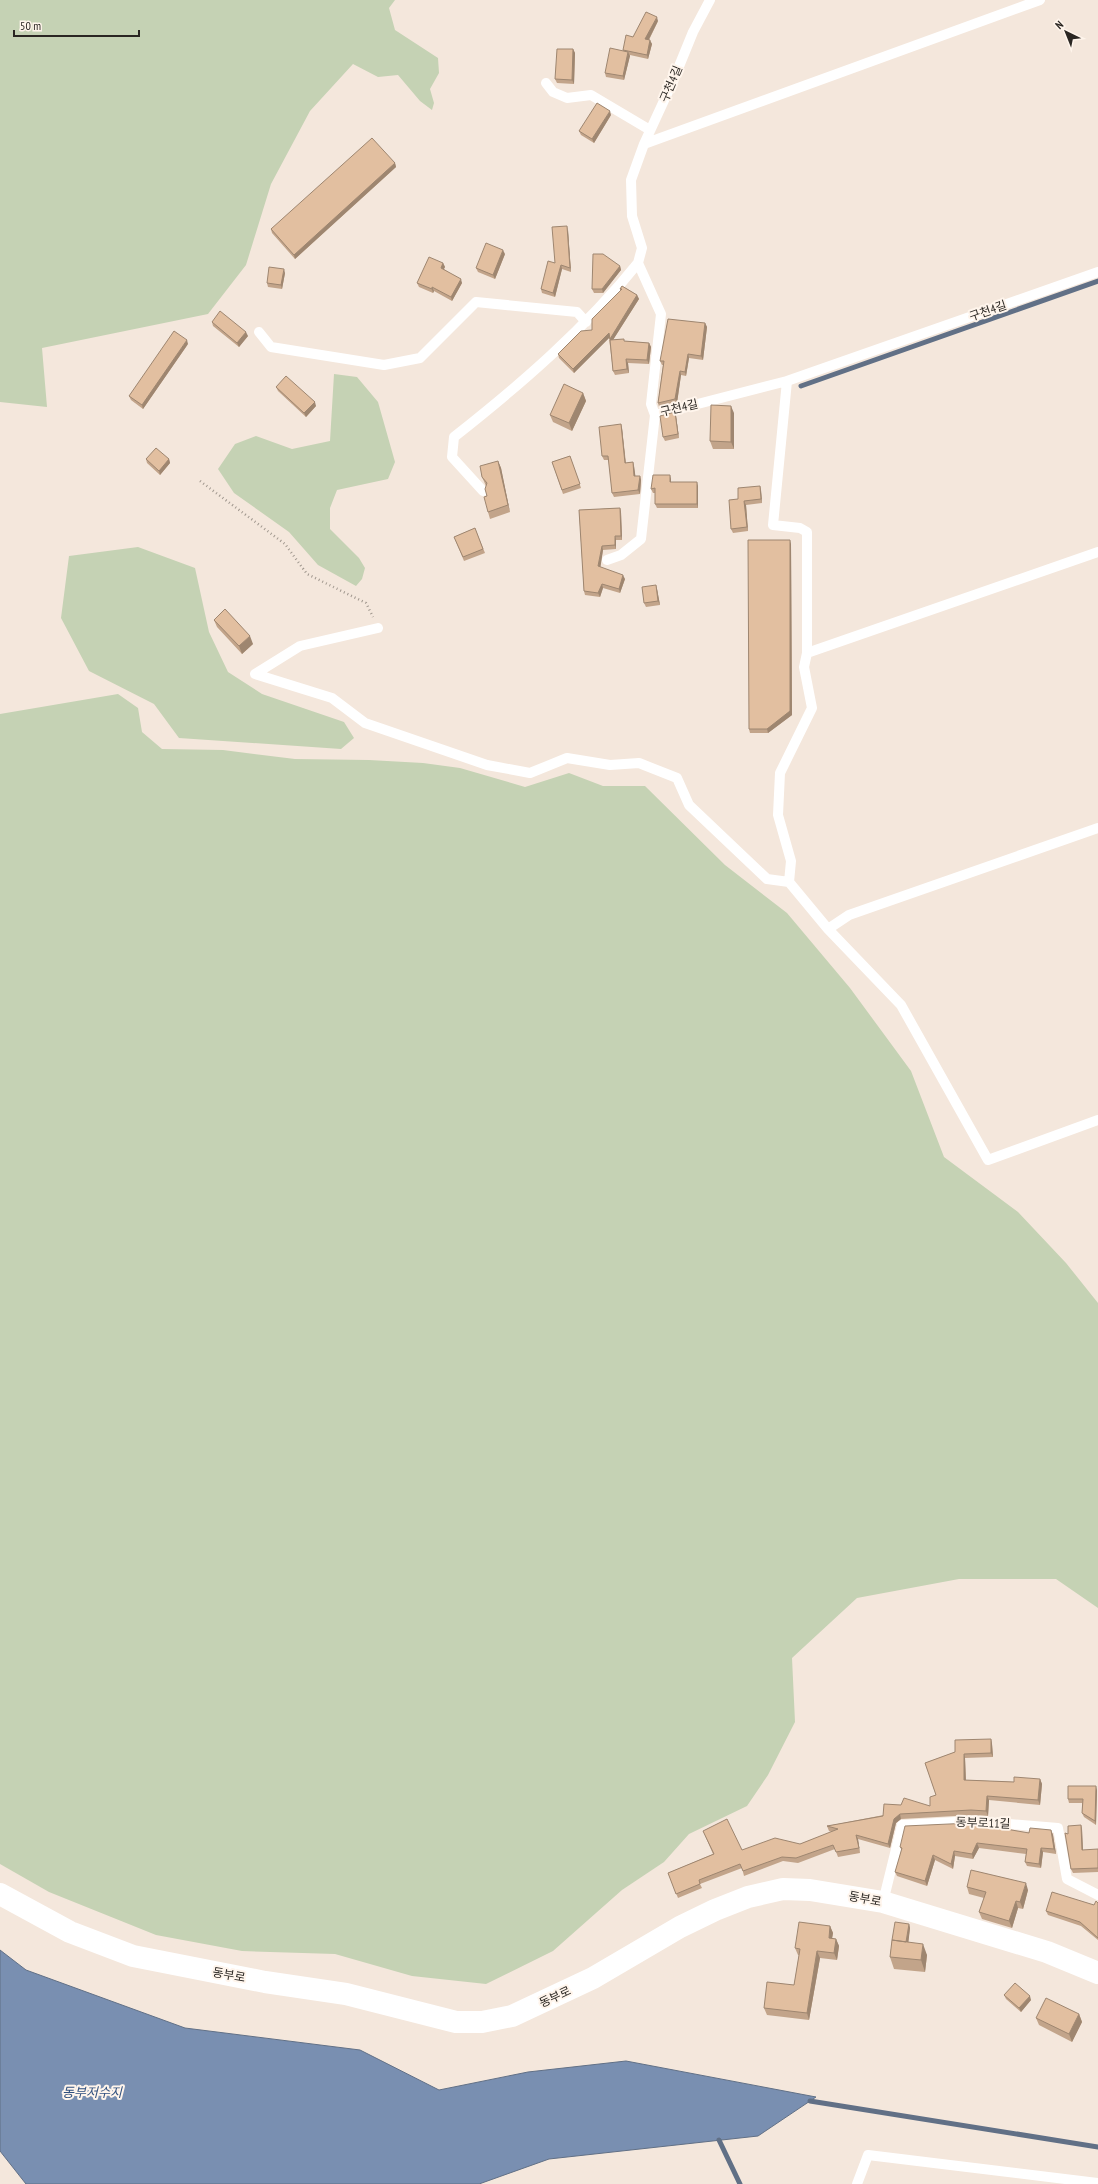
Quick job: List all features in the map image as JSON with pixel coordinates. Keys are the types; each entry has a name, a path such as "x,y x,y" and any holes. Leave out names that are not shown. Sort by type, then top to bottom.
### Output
{"street":[{"name":"동부로","path":"0,1894 70,1932 133,1956 266,1982 346,1994 456,2022 482,2022 512,2016 593,1978 680,1927 748,1897 783,1889 810,1890 883,1902 986,1933 1090,1970"},
{"path":"1090,1970 1098,1988"}],"lane":[{"name":"구천4길","path":"710,0 693,32 644,144 631,180 632,216 642,248 638,263 661,314 651,404 655,415 787,381 1098,272"},
{"path":"644,144 1040,0"},
{"path":"546,82 553,92 567,98 591,95 650,130"},
{"path":"484,491 452,457 454,437 505,396 586,322 615,292 638,263"},
{"path":"259,332 271,347 384,365 420,358 476,302 577,312 586,322"},
{"path":"787,381 773,524 800,528 807,532 807,653 804,667 812,708 780,773 778,815 791,861 789,882"},
{"path":"607,560 621,555 641,539 655,415"},
{"path":"807,653 1098,552"},
{"path":"378,628 300,646 255,674 332,698 365,723 487,765 530,773 567,758 610,766 639,763 677,778 689,805 767,879 789,882 828,929 901,1005 988,1160 1098,1120"},
{"path":"828,929 849,914 1098,828"},
{"name":"동부로11길","path":"883,1902 902,1825 973,1821 1058,1828 1067,1879 1098,1895"},
{"path":"857,2184 868,2155 1098,2183"}],"path":[{"path":"200,481 285,544 307,574 366,603 378,628"}],"green space":[{"path":"0,0 395,0 389,8 395,30 438,58 439,73 430,89 434,103 432,110 420,101 398,75 378,77 353,64 310,111 271,184 246,265 208,314 42,348 47,407 0,402"},
{"path":"334,374 357,377 378,402 395,462 388,479 337,490 330,508 330,529 359,558 365,568 362,579 356,586 318,565 289,532 234,493 218,469 235,444 256,436 292,449 330,441"},
{"path":"138,547 195,568 209,632 228,672 262,694 344,722 354,738 341,749 179,738 154,704 89,671 61,618 69,556"},
{"path":"118,694 138,708 142,732 162,749 223,750 295,759 369,760 423,763 460,768 525,787 569,773 603,786 645,786 725,865 787,913 850,988 911,1071 944,1157 1018,1212 1066,1263 1098,1303 1098,1608 1056,1579 959,1579 857,1598 792,1658 795,1722 768,1775 747,1806 689,1834 664,1862 622,1890 553,1951 486,1984 412,1976 335,1954 242,1951 156,1935 49,1892 0,1864 0,714"}],"water":[{"name":"동부저수지","path":"0,1950 26,1970 185,2028 360,2050 439,2090 528,2072 626,2061 816,2097 758,2136 549,2159 479,2184 26,2184 0,2151"}],"building":[{"path":"646,12 657,17 645,39 650,40 647,55 623,50 626,35 633,37"},
{"path":"610,48 628,52 623,76 605,73"},
{"path":"557,49 573,49 572,80 555,79"},
{"path":"597,103 610,111 592,139 579,131"},
{"path":"372,138 395,163 294,255 271,229"},
{"path":"567,226 570,268 561,265 553,293 541,289 548,261 555,263 552,227"},
{"path":"486,243 503,250 493,275 476,268"},
{"path":"593,254 603,254 620,266 602,289 592,289"},
{"path":"429,257 443,263 441,268 461,279 451,297 432,287 432,289 417,283"},
{"path":"269,267 284,269 281,285 267,283"},
{"path":"622,286 637,295 610,339 609,333 573,369 558,354 581,331 592,330 592,319 622,289 620,289"},
{"path":"220,311 246,332 237,343 212,322"},
{"path":"668,319 705,323 701,356 688,354 685,372 680,371 675,399 658,403 664,361 660,361"},
{"path":"174,331 187,340 142,405 129,396"},
{"path":"624,339 624,341 649,343 647,360 626,359 627,369 613,371 610,340"},
{"path":"286,376 315,402 304,413 276,387"},
{"path":"564,384 583,393 569,423 550,415"},
{"path":"711,405 731,406 731,442 710,441"},
{"path":"675,412 678,434 663,437 660,416"},
{"path":"621,424 625,463 633,462 634,476 640,476 638,490 612,493 608,456 602,456 599,427"},
{"path":"156,448 169,459 159,471 146,459"},
{"path":"570,456 580,484 562,490 552,462"},
{"path":"498,461 508,505 488,512 484,497 487,496 485,489 487,483 482,477 480,466"},
{"path":"653,475 670,475 670,482 697,482 697,504 655,504 655,488 651,489"},
{"path":"760,486 761,499 744,501 747,527 731,529 729,500 738,499 738,488"},
{"path":"620,508 621,536 615,536 615,545 602,546 598,566 623,575 619,589 602,584 598,593 584,591 579,510"},
{"path":"475,528 483,549 463,557 454,537"},
{"path":"748,540 790,540 790,711 767,729 749,729"},
{"path":"656,585 658,601 644,603 642,587"},
{"path":"225,609 250,636 239,646 214,620"},
{"path":"991,1739 991,1753 964,1754 964,1780 1014,1782 1014,1777 1040,1779 1038,1800 987,1796 986,1811 971,1810 900,1814 894,1819 888,1844 856,1835 859,1848 836,1852 833,1845 796,1858 782,1857 743,1871 740,1864 699,1880 700,1884 676,1894 668,1873 714,1854 703,1831 727,1819 742,1850 775,1838 800,1844 838,1829 827,1826 883,1816 884,1804 901,1805 904,1798 930,1806 930,1797 936,1795 925,1763 955,1752 955,1740"},
{"path":"1068,1786 1096,1786 1095,1821 1082,1813 1083,1799 1068,1799"},
{"path":"971,1823 1029,1833 1030,1828 1051,1830 1054,1849 1041,1848 1039,1864 1025,1862 1027,1849 977,1843 972,1854 954,1851 951,1864 933,1855 925,1881 895,1872 902,1848 900,1847 905,1826"},
{"path":"1081,1825 1082,1850 1098,1849 1098,1868 1071,1869 1065,1833 1068,1834 1068,1826"},
{"path":"971,1870 1026,1883 1020,1902 1016,1901 1009,1921 979,1912 986,1892 967,1887"},
{"path":"1052,1892 1094,1905 1096,1901 1098,1903 1098,1938 1080,1922 1046,1911"},
{"path":"799,1922 830,1926 829,1938 836,1939 834,1953 817,1951 807,2013 764,2008 767,1982 794,1985 800,1949 795,1948"},
{"path":"895,1922 909,1924 906,1942 892,1940"},
{"path":"892,1940 923,1944 921,1960 890,1957"},
{"path":"1015,1983 1030,1996 1019,2008 1004,1995"},
{"path":"1046,1998 1079,2014 1069,2034 1036,2018"}],"waterway":[{"path":"801,386 1098,281"},
{"path":"810,2101 1098,2147"},
{"path":"719,2140 740,2184"}]}
